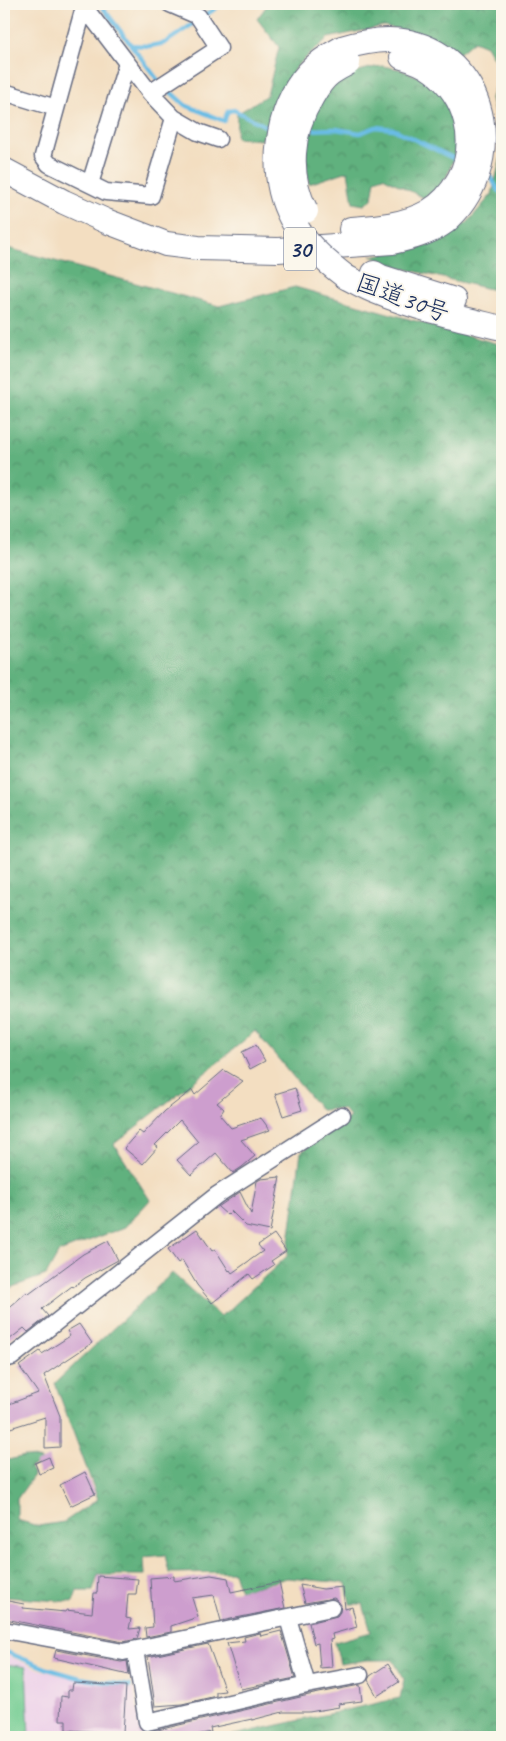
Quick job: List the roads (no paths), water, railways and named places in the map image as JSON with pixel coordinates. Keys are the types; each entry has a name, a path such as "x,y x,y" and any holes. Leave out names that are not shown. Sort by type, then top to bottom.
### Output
{"highway":[{"name":"国道30号","path":"4,170 64,202 133,231 230,238 371,227 393,224 450,205 453,189 476,153 464,111 456,94 444,80 418,62 386,55 365,58 345,56 318,88 298,125 294,144 297,187 305,210 318,230 337,250 350,270 376,292 408,304 502,328"},
{"name":"国道30号","path":"350,270 381,277 437,296 502,311"}],"street":[{"path":"159,88 219,48 200,18 170,4"},
{"path":"83,5 127,63 159,88 174,118 198,132 218,139"},
{"path":"83,5 42,156 49,164 106,192 151,196 174,118"},
{"path":"90,184 127,63"},
{"path":"4,92 56,108"},
{"path":"4,1358 12,1357 217,1195 342,1115"},
{"path":"4,1630 123,1652 331,1608"},
{"path":"288,1618 307,1685"},
{"path":"135,1650 147,1722 307,1685 360,1675"}],"waterway":[{"path":"100,4 160,83"},
{"path":"131,45 150,46 165,43 222,4"},
{"path":"166,88 185,105 224,121 228,111 234,110 273,130"},
{"path":"306,130 336,129 360,133 376,127 393,129 459,161"},
{"path":"484,173 491,178 502,193"},
{"path":"4,1651 48,1669 80,1678 130,1686"}]}
